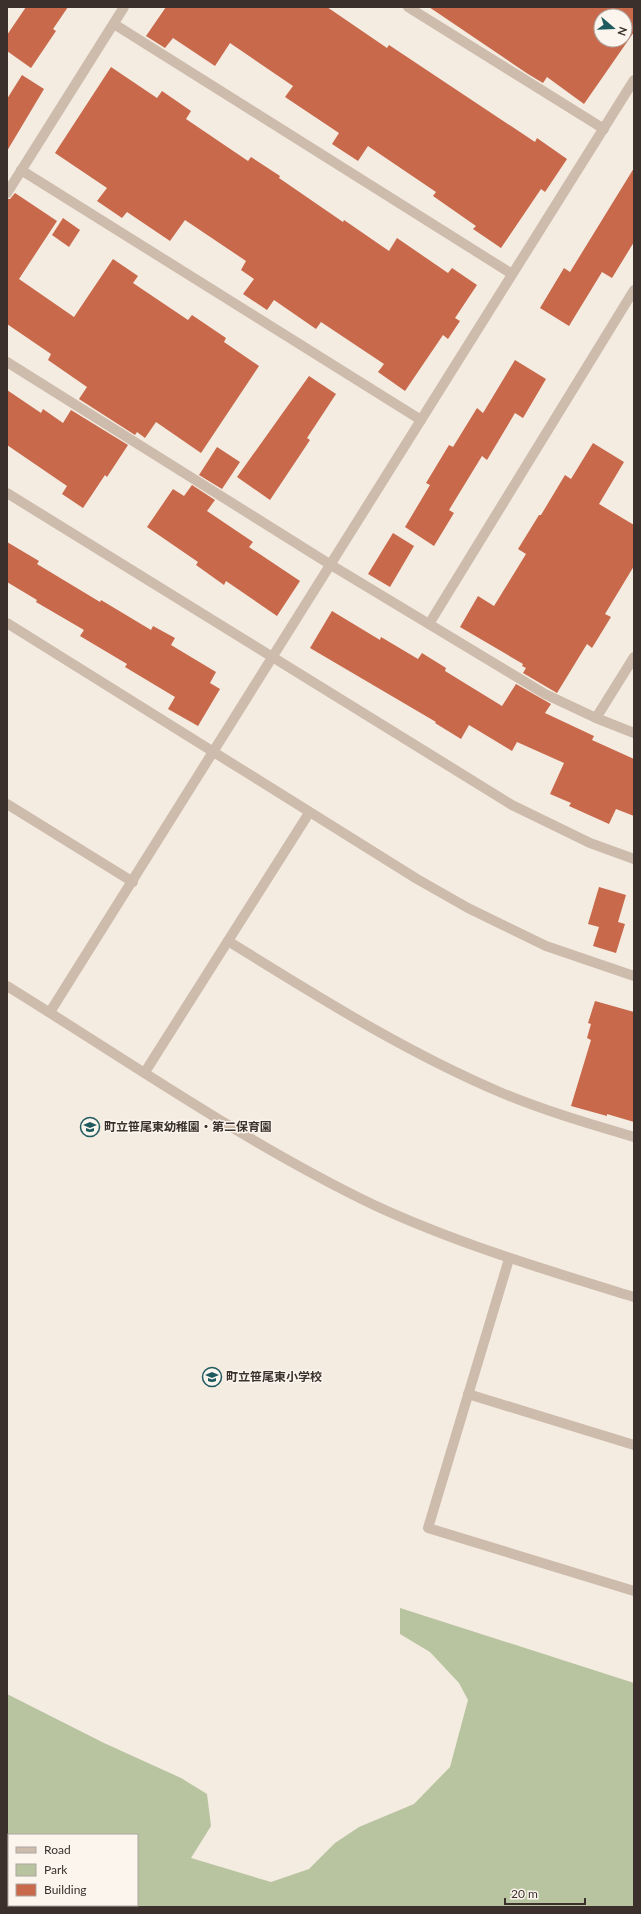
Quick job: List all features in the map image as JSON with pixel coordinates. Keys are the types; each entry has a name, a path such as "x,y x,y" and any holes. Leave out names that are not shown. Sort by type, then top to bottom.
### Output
{"street":[{"path":"7,193 124,7"},
{"path":"408,7 604,129"},
{"path":"114,24 512,274"},
{"path":"50,1012 273,659 634,80"},
{"path":"21,170 421,420"},
{"path":"429,624 634,290"},
{"path":"7,362 331,564 545,694 596,718 634,733"},
{"path":"7,493 273,659 512,805 590,843 634,859"},
{"path":"7,623 417,879 468,908 546,946 634,976"},
{"path":"596,718 634,657"},
{"path":"7,804 133,882"},
{"path":"145,1072 309,812"},
{"path":"228,941 352,1018 429,1059 503,1093 634,1137"},
{"path":"7,986 244,1133 341,1188 409,1220 509,1259 634,1297"},
{"path":"509,1259 428,1528 634,1591"},
{"path":"468,1394 634,1445"}],"green space":[{"path":"400,1608 634,1683 634,1907 7,1907 7,1694 104,1743 181,1778 207,1794 211,1826 191,1858 271,1882 309,1869 335,1843 359,1827 414,1804 450,1767 468,1700 459,1683 430,1652 400,1634"}],"building":[{"path":"26,7 68,7 53,29 56,31 31,68 7,51 7,35"},
{"path":"166,7 327,7 387,48 389,45 535,142 537,138 567,159 545,192 541,189 501,248 473,229 476,226 433,196 436,192 368,146 358,161 332,144 339,133 285,97 293,86 230,43 215,66 173,38 165,48 146,36"},
{"path":"429,7 634,7 633,33 633,8 593,8 593,48 623,48 584,104 547,77 543,83"},
{"path":"111,67 157,98 162,91 191,111 186,119 248,161 251,157 280,176 279,178 343,222 344,220 389,251 397,238 448,273 452,268 477,285 455,318 460,321 448,339 443,335 405,391 378,372 384,364 321,322 316,329 274,300 267,310 243,294 254,279 241,270 246,261 185,220 170,241 127,212 122,218 97,201 107,188 55,153"},
{"path":"22,75 44,89 7,151 7,99"},
{"path":"634,168 634,242 612,278 602,272 569,326 540,308 564,268 570,272"},
{"path":"15,193 57,221 19,279 74,317 113,259 138,276 133,283 188,320 192,315 226,338 224,342 259,366 201,453 156,422 145,438 137,432 135,435 79,399 87,387 48,360 51,354 7,324 7,199 10,199"},
{"path":"63,218 80,230 69,247 52,235"},
{"path":"515,360 546,379 523,418 515,413 487,460 482,456 449,510 454,513 434,546 405,527 430,485 426,483 449,445 453,447 477,408 483,413"},
{"path":"309,376 336,394 307,438 310,440 270,500 237,477"},
{"path":"7,390 41,413 43,409 63,423 71,410 128,445 107,477 105,475 83,508 62,494 67,486 7,445"},
{"path":"593,443 624,462 599,504 634,525 634,566 605,614 611,617 592,648 587,644 557,693 523,673 526,668 522,666 523,664 460,627 478,596 494,606 526,554 518,549 565,475 571,479"},
{"path":"217,447 240,462 222,489 199,475"},
{"path":"192,485 215,500 207,511 253,542 249,547 300,581 277,616 226,581 224,585 196,565 198,562 147,527 173,489 184,496"},
{"path":"393,533 414,546 390,587 368,574"},
{"path":"7,542 39,561 37,564 100,602 101,600 151,630 153,626 175,638 171,645 216,672 210,683 220,689 198,726 168,709 175,697 125,667 127,664 80,636 84,630 36,602 37,600 7,582"},
{"path":"332,611 380,640 381,637 418,659 422,653 446,668 445,671 502,706 516,684 551,704 545,713 594,736 592,740 634,759 634,816 616,809 609,824 569,806 571,803 550,794 564,763 517,742 512,751 469,725 461,739 435,723 436,722 310,648"},
{"path":"599,887 626,895 618,922 625,924 616,953 593,946 599,927 588,924"},
{"path":"595,1001 634,1012 634,1122 571,1106 591,1040 587,1038 591,1024 588,1023"}],"place":[{"name":"町立笹尾東幼稚園・第二保育園","path":"90,1127"},
{"name":"町立笹尾東小学校","path":"212,1377"}]}
